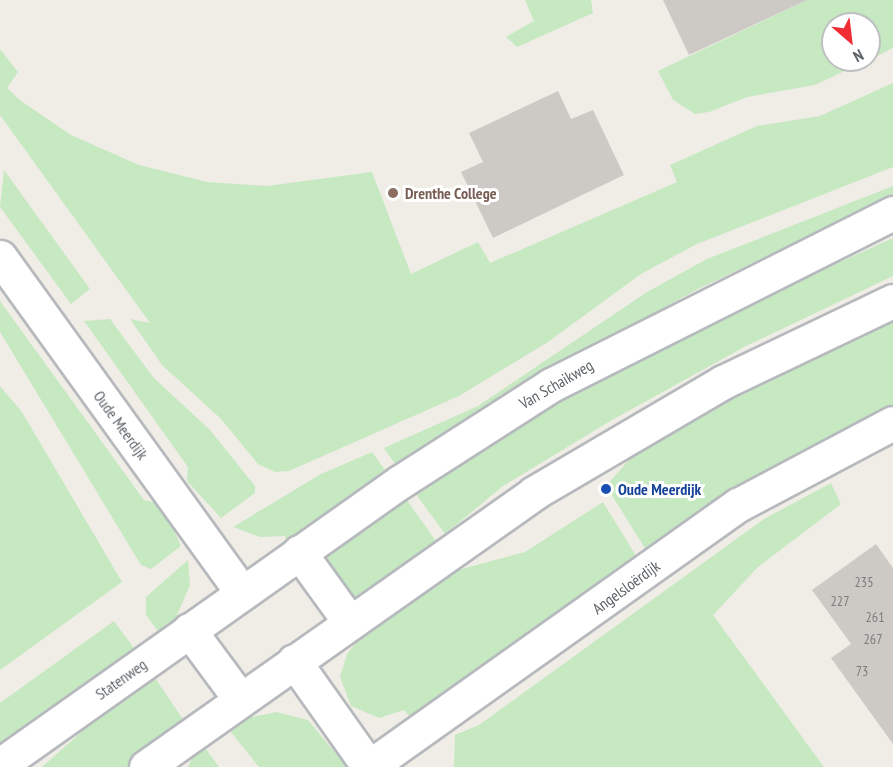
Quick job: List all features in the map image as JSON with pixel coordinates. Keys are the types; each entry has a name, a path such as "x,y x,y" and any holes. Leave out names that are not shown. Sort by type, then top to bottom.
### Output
{"street":[{"name":"Van Schaikweg","path":"242,592 551,385 893,213"},
{"name":"Oude Meerdijk","path":"0,257 242,592"},
{"path":"146,767 349,621 534,493 723,382 893,301"},
{"name":"Angelsloërdijk","path":"294,661 369,767 738,505 893,423"},
{"path":"299,552 349,621"},
{"name":"Statenweg","path":"0,765 242,592"},
{"path":"189,630 240,699"}],"green space":[{"path":"525,0 591,0 593,13 517,47 506,37 534,21"},
{"path":"807,0 893,0 893,48 881,54 881,12 821,12 821,72 843,72 815,85 747,97 709,112 695,114 673,100 658,71"},
{"path":"0,49 18,72 7,88 21,101 71,135 139,165 207,182 267,186 372,172 411,274 478,242 490,263 677,182 670,165 757,126 820,116 893,83 893,167 697,244 641,274 548,342 459,396 289,471 275,472 258,464 221,419 162,365 130,319 150,323 0,115"},
{"path":"4,170 90,289 71,304 0,207"},
{"path":"893,186 893,196 698,289 581,353 398,468 384,448 478,406 647,292 707,259"},
{"path":"893,238 893,276 746,346 612,420 503,486 445,534 410,486 574,382"},
{"path":"0,301 144,500 157,503 173,528 181,546 151,569 141,565 0,332"},
{"path":"893,316 893,405 748,482 648,553 606,486 642,445"},
{"path":"110,319 153,377 210,430 255,486 255,493 221,518 187,481 188,467 84,321"},
{"path":"0,386 22,412 122,582 0,670"},
{"path":"372,452 388,474 289,544 285,536 260,537 233,527 321,474"},
{"path":"831,483 841,504 758,567 713,615 824,767 454,767 455,735 479,725 764,519"},
{"path":"401,492 436,541 355,601 319,552"},
{"path":"603,502 638,559 410,717 404,710 379,718 351,706 340,677 347,654 363,634 360,628 452,562 458,570 525,552"},
{"path":"188,560 190,585 177,615 182,621 160,634 146,615 146,597"},
{"path":"114,621 136,651 0,750 0,703"},
{"path":"153,675 187,725 127,767 42,767 133,686"},
{"path":"245,709 251,717 277,712 308,720 347,767 259,767 226,726"},
{"path":"200,741 219,767 188,767"}],"building":[{"path":"663,0 807,0 689,55"},
{"path":"558,91 571,119 593,110 624,175 493,238 461,172 483,162 469,133"},
{"path":"876,544 893,568 893,744 831,658 851,644 812,590"}],"place":[{"name":"Drenthe College","path":"393,193"},
{"name":"Oude Meerdijk","path":"606,489"}]}
